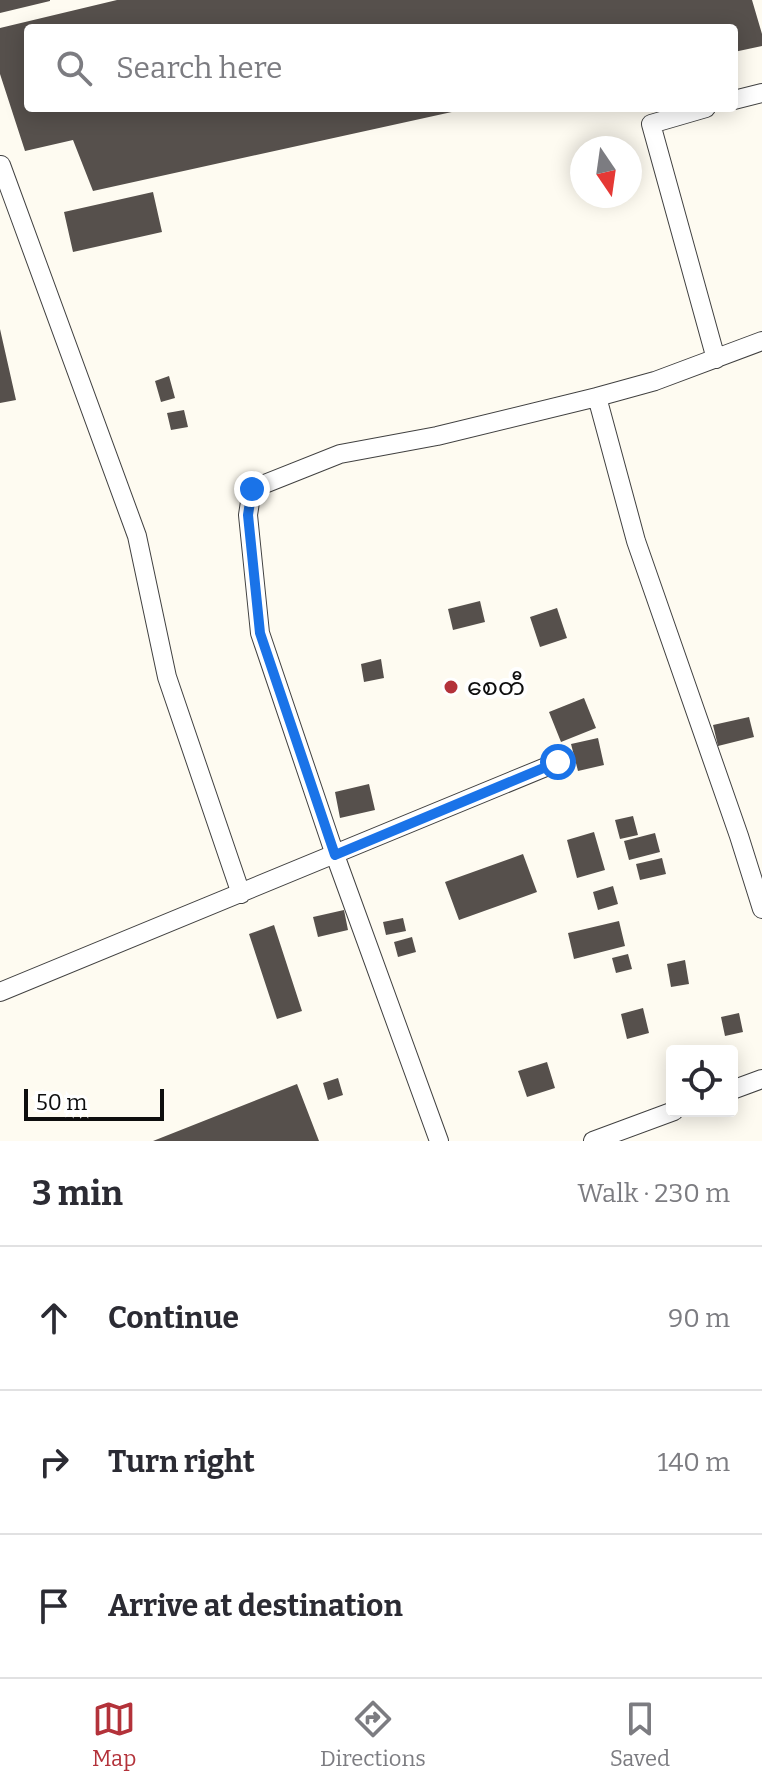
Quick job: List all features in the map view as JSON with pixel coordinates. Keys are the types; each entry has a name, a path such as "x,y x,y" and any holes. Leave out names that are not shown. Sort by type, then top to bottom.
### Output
{"street":[{"path":"738,99 762,93"},
{"path":"692,112 651,124 716,359"},
{"path":"1,165 137,536 167,677 241,894"},
{"path":"439,1141 335,855 260,633 248,515 252,489 340,454 437,436 597,397 762,341"},
{"path":"597,397 636,541 762,909"},
{"path":"0,992 558,762"},
{"path":"738,1088 762,1079"},
{"path":"593,1141 666,1114"}],"building":[{"path":"0,0 50,0 50,1 0,13"},
{"path":"117,0 752,0 762,34 762,46 738,51 738,24 24,24 24,112 452,112 93,191 73,140 25,151 0,74 0,28"},
{"path":"153,192 162,232 73,252 64,212"},
{"path":"0,329 16,400 0,403"},
{"path":"169,376 175,398 161,402 155,381"},
{"path":"184,410 188,427 171,430 167,413"},
{"path":"480,601 485,622 453,630 448,609"},
{"path":"557,608 567,638 540,647 530,617"},
{"path":"381,659 384,678 364,682 361,664"},
{"path":"584,698 596,728 561,742 549,712"},
{"path":"749,717 754,737 718,746 713,725"},
{"path":"598,738 604,765 578,771 571,744"},
{"path":"369,784 375,810 340,818 335,792"},
{"path":"633,816 638,835 620,839 615,820"},
{"path":"594,832 605,870 577,878 567,840"},
{"path":"655,833 660,852 629,860 624,841"},
{"path":"523,854 537,892 459,920 445,882"},
{"path":"662,858 666,874 640,880 636,864"},
{"path":"613,886 618,904 598,910 593,892"},
{"path":"344,910 348,930 318,937 313,917"},
{"path":"403,918 406,931 386,935 383,922"},
{"path":"619,921 625,946 574,959 568,933"},
{"path":"274,925 302,1011 277,1019 249,934"},
{"path":"412,937 416,952 398,957 394,942"},
{"path":"628,954 632,969 616,973 612,958"},
{"path":"685,960 689,984 671,987 667,964"},
{"path":"643,1008 649,1033 627,1039 621,1014"},
{"path":"739,1013 743,1032 725,1036 721,1017"},
{"path":"547,1062 555,1088 527,1097 518,1071"},
{"path":"338,1078 343,1095 328,1100 323,1083"},
{"path":"297,1084 319,1141 153,1141"}],"place":[{"name":"စေတီ","path":"451,687"}],"route":[{"path":"252,489 248,515 260,633 335,855 558,762"}]}
